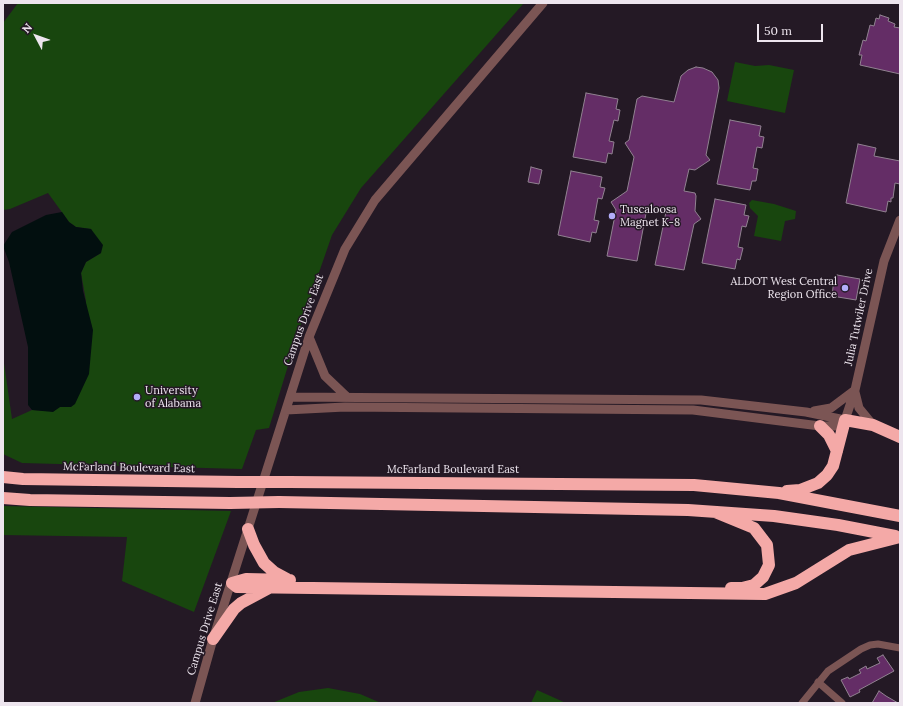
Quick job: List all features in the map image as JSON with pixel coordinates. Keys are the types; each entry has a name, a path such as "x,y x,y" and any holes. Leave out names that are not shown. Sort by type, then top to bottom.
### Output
{"highway":[{"path":"779,493 800,490 818,483 827,475 832,466 845,420 873,425 900,438"},
{"path":"820,426 829,435 836,451"},
{"name":"McFarland Boulevard East","path":"3,478 23,480 694,485 779,493 900,516"},
{"path":"3,498 156,502 279,502 715,512 795,519 838,525 900,537"},
{"path":"232,583 246,579 742,588 754,585 763,577 769,565 768,545 754,528 715,512"},
{"path":"248,529 254,545 264,562 274,572 290,580"},
{"path":"232,583 237,587 764,594 796,584 849,550 900,537"},
{"path":"213,638 238,606 270,587"}],"street":[{"name":"Campus Drive East","path":"195,703 213,638 232,583 309,337 345,249 375,200 543,3"},
{"name":"Julia Tutwiler Drive","path":"845,420 855,390 880,277 898,232 900,220"},
{"path":"309,337 325,376 346,396"},
{"path":"806,412 831,408 855,390 859,408 873,425"},
{"path":"290,397 346,396 701,400 806,412 845,420"},
{"path":"286,410 345,407 693,410 820,426 838,426 845,420"},
{"path":"802,703 828,671 870,645 878,644 900,648"},
{"path":"818,682 842,703"}],"green space":[{"path":"18,3 524,3 361,188 332,235 298,333 269,428 256,430 242,469 22,463 3,454 3,356 12,419 32,410 53,411 60,407 71,407 86,301 81,273 86,262 101,253 91,229 76,227 69,222 48,193 10,209 3,210 3,23"},
{"path":"735,62 755,66 769,65 794,70 785,113 727,101"},
{"path":"752,200 774,204 796,211 795,219 785,221 781,241 754,236 758,216 750,208 749,203"},
{"path":"3,506 231,511 194,612 122,581 127,537 3,535"},
{"path":"328,688 360,694 381,703 272,703 299,692"},
{"path":"537,690 566,703 531,703"}],"shaded area":[{"path":"62,212 69,222 76,227 91,229 103,245 101,253 86,262 81,273 83,291 93,330 89,374 75,404 71,407 60,407 53,412 32,410 28,405 28,347 9,262 3,246 12,232 46,215"}],"building":[{"path":"880,15 889,18 888,21 895,24 894,27 900,28 900,74 860,65 862,55 859,55 863,40 866,41 870,25 874,26 876,18 879,19"},
{"path":"696,67 712,72 718,80 719,88 706,155 710,160 695,170 689,169 684,191 695,193 695,211 701,219 694,224 684,270 655,265 666,212 647,208 637,261 607,256 616,210 611,202 627,191 634,157 625,143 629,140 637,99 642,96 674,102 681,76 688,70"},
{"path":"586,93 618,99 616,109 620,110 618,121 614,120 609,141 614,142 612,154 608,153 606,163 573,157"},
{"path":"730,120 761,126 759,136 764,137 762,148 757,147 753,168 758,169 756,181 752,181 750,190 717,184"},
{"path":"858,144 876,148 874,156 900,161 900,184 895,183 893,198 891,198 891,202 888,201 886,212 846,203"},
{"path":"531,167 542,170 539,184 528,182"},
{"path":"571,171 602,177 600,187 605,188 602,199 598,198 594,220 599,221 596,233 592,232 590,242 558,235"},
{"path":"715,199 746,205 744,215 749,216 746,227 742,226 738,247 743,248 740,260 737,259 735,269 702,263"},
{"name":"ALDOT West Central Region Office","path":"837,275 860,279 856,300 832,296 834,279 836,280"},
{"path":"883,655 894,671 859,690 860,692 850,697 841,680 848,677 849,679 861,673 859,670 866,666 867,669 880,663 877,658"},
{"path":"879,691 886,696 898,703 872,703"}],"place":[{"name":"Tuscaloosa Magnet K-8","path":"612,216"},
{"name":"ALDOT West Central Region Office","path":"845,288"},
{"name":"University of Alabama","path":"137,397"}]}
